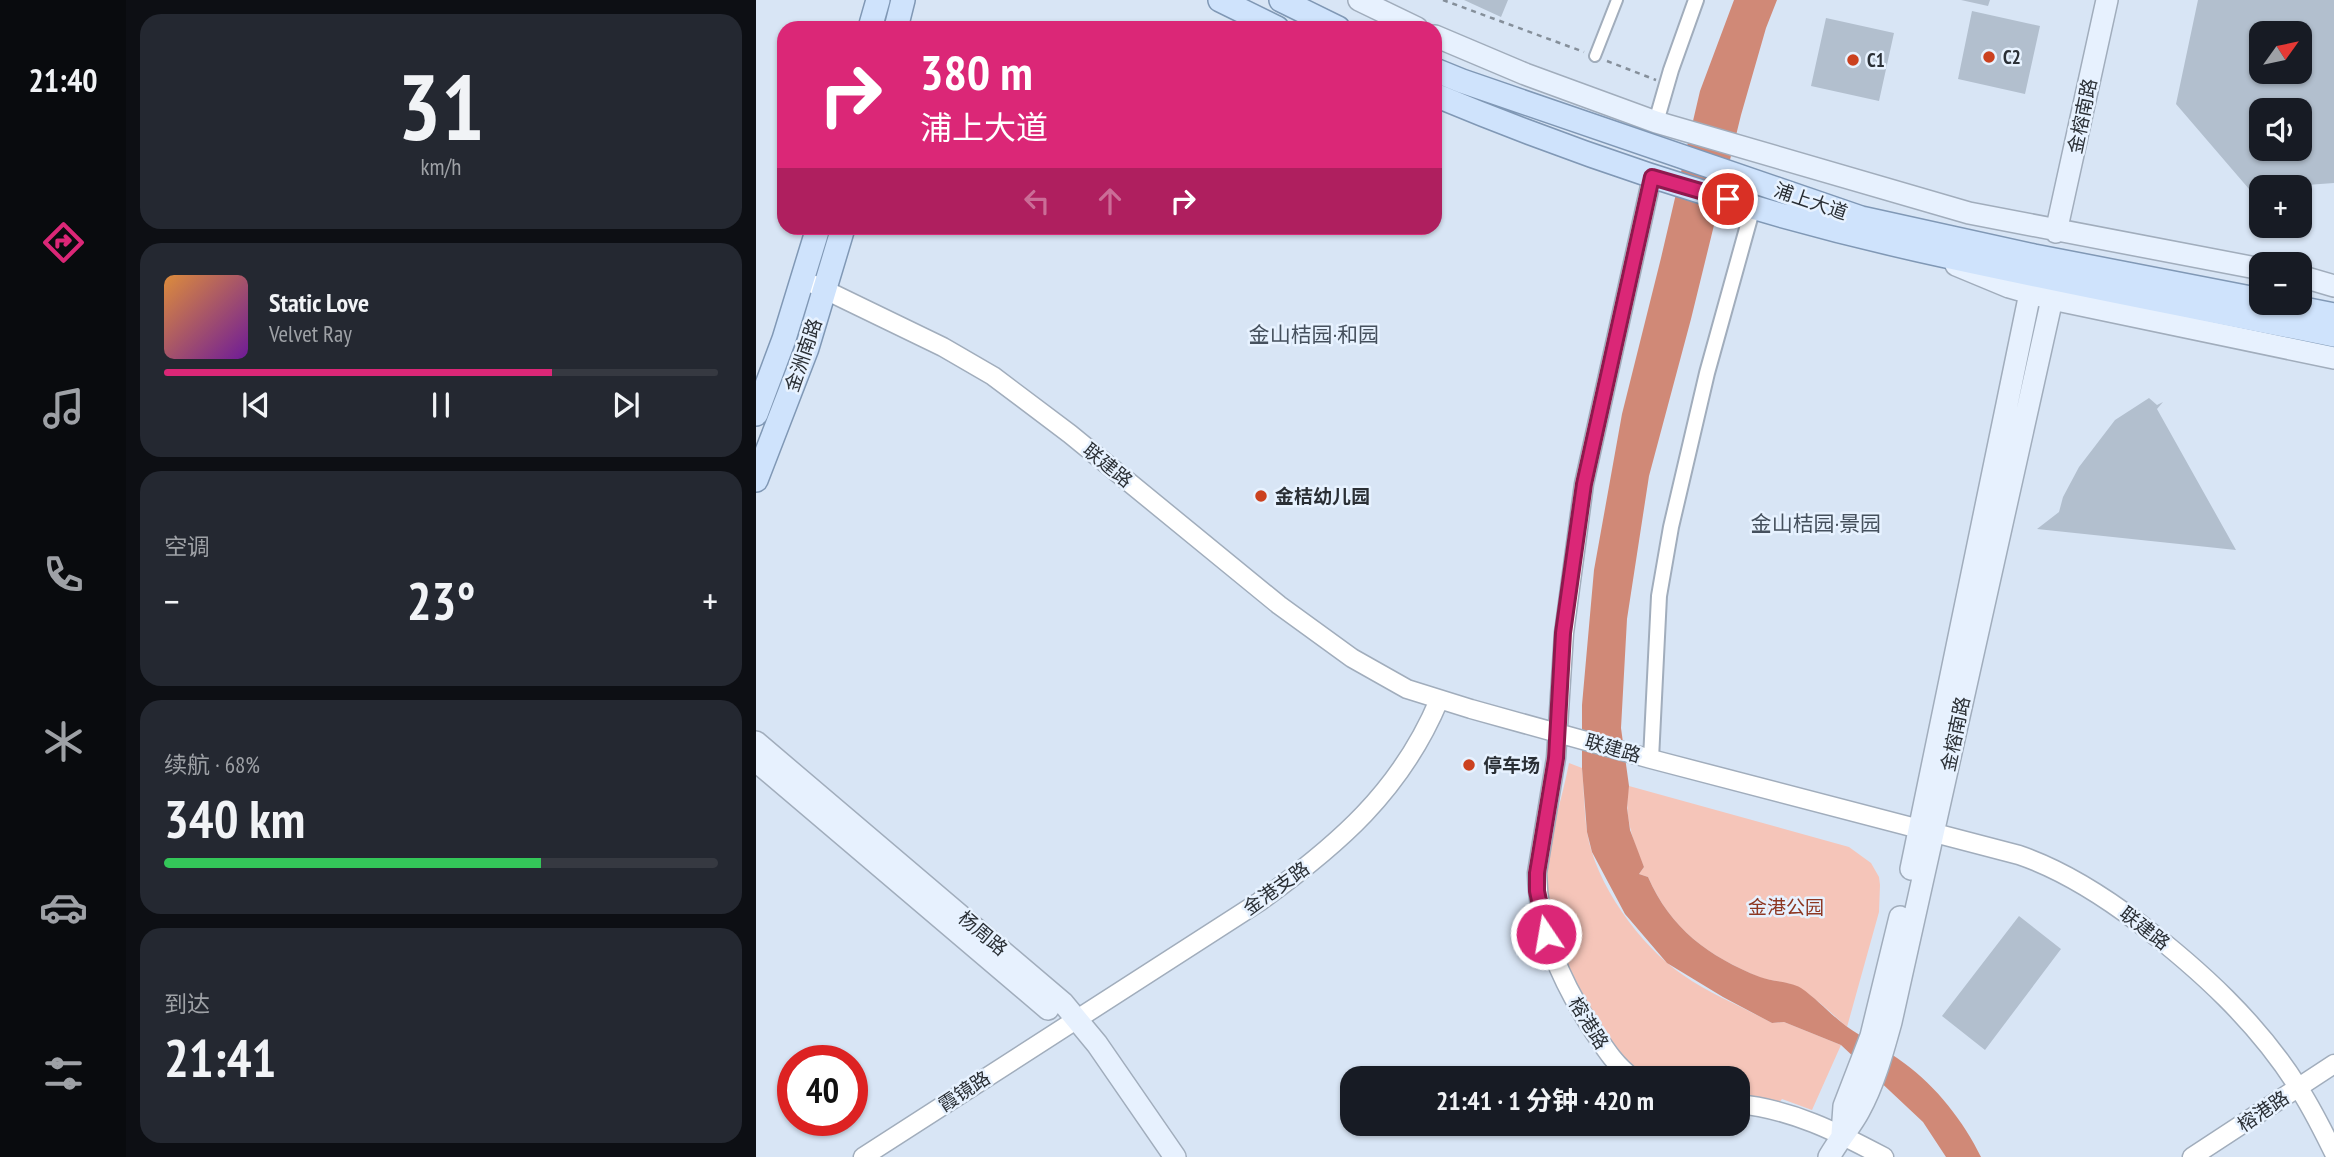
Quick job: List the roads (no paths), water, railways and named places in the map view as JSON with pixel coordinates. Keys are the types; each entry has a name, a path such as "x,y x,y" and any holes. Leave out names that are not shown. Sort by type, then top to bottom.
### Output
{"main road":[{"path":"872,21 878,0"},
{"path":"898,21 903,0"},
{"path":"1220,0 1263,21"},
{"path":"1281,0 1324,21"},
{"path":"1359,0 1402,21"},
{"name":"金榕南路","path":"2056,232 2107,0"},
{"path":"1442,39 1525,74 1656,122 1969,213 2056,232 2249,267"},
{"name":"浦上大道","path":"1442,73 1861,218 2034,256 2249,298"},
{"name":"浦上大道","path":"1442,98 1652,177 1918,250 2334,335"},
{"name":"金洲南路","path":"756,414 784,339 816,235"},
{"name":"金洲南路","path":"756,480 807,348 841,235"},
{"name":"浦上大道","path":"1918,250 2052,299 2334,358"},
{"path":"1926,831 2030,293"},
{"name":"金榕南路","path":"1829,1157 1863,1104 1884,1046 1898,993 1926,831 2052,299"},
{"path":"2312,311 2334,315"},
{"name":"杨周路","path":"756,741 1032,976 1118,1072 1175,1157"},
{"name":"杨周路","path":"756,761 1022,986 1071,1022 1090,1057 1157,1157"}],"street":[{"path":"1595,56 1617,0"},
{"path":"1656,122 1696,0"},
{"name":"榕港路","path":"1619,1066 1573,999 1552,954 1537,891 1538,858 1549,805 1558,733 1563,633 1584,484 1652,177"},
{"path":"1651,759 1659,597 1671,527 1707,373 1753,206"},
{"name":"联建路","path":"803,279 943,347 993,376 1070,434 1316,633 1391,681 1440,700 1651,759 2031,859 2077,881 2115,905 2164,942 2219,991 2260,1036 2298,1087 2334,1153"},
{"name":"金港支路","path":"1071,1022 1259,902 1336,841 1370,808 1411,758 1440,700"},
{"name":"霞镜路","path":"863,1157 1071,1022"},
{"name":"榕港路","path":"2192,1157 2334,1064"},
{"path":"1750,1106 1785,1112 1842,1134 1884,1157"}],"place":[{"name":"C2","path":"1989,57"},
{"name":"C1","path":"1853,60"},
{"name":"金桔幼儿园","path":"1261,496"},
{"name":"停车场","path":"1469,765"}],"district":[{"name":"金山桔园·和园","path":"1314,334"},
{"name":"金山桔园·景园","path":"1816,523"}],"park label":[{"name":"金港公园","path":"1786,907"}]}
